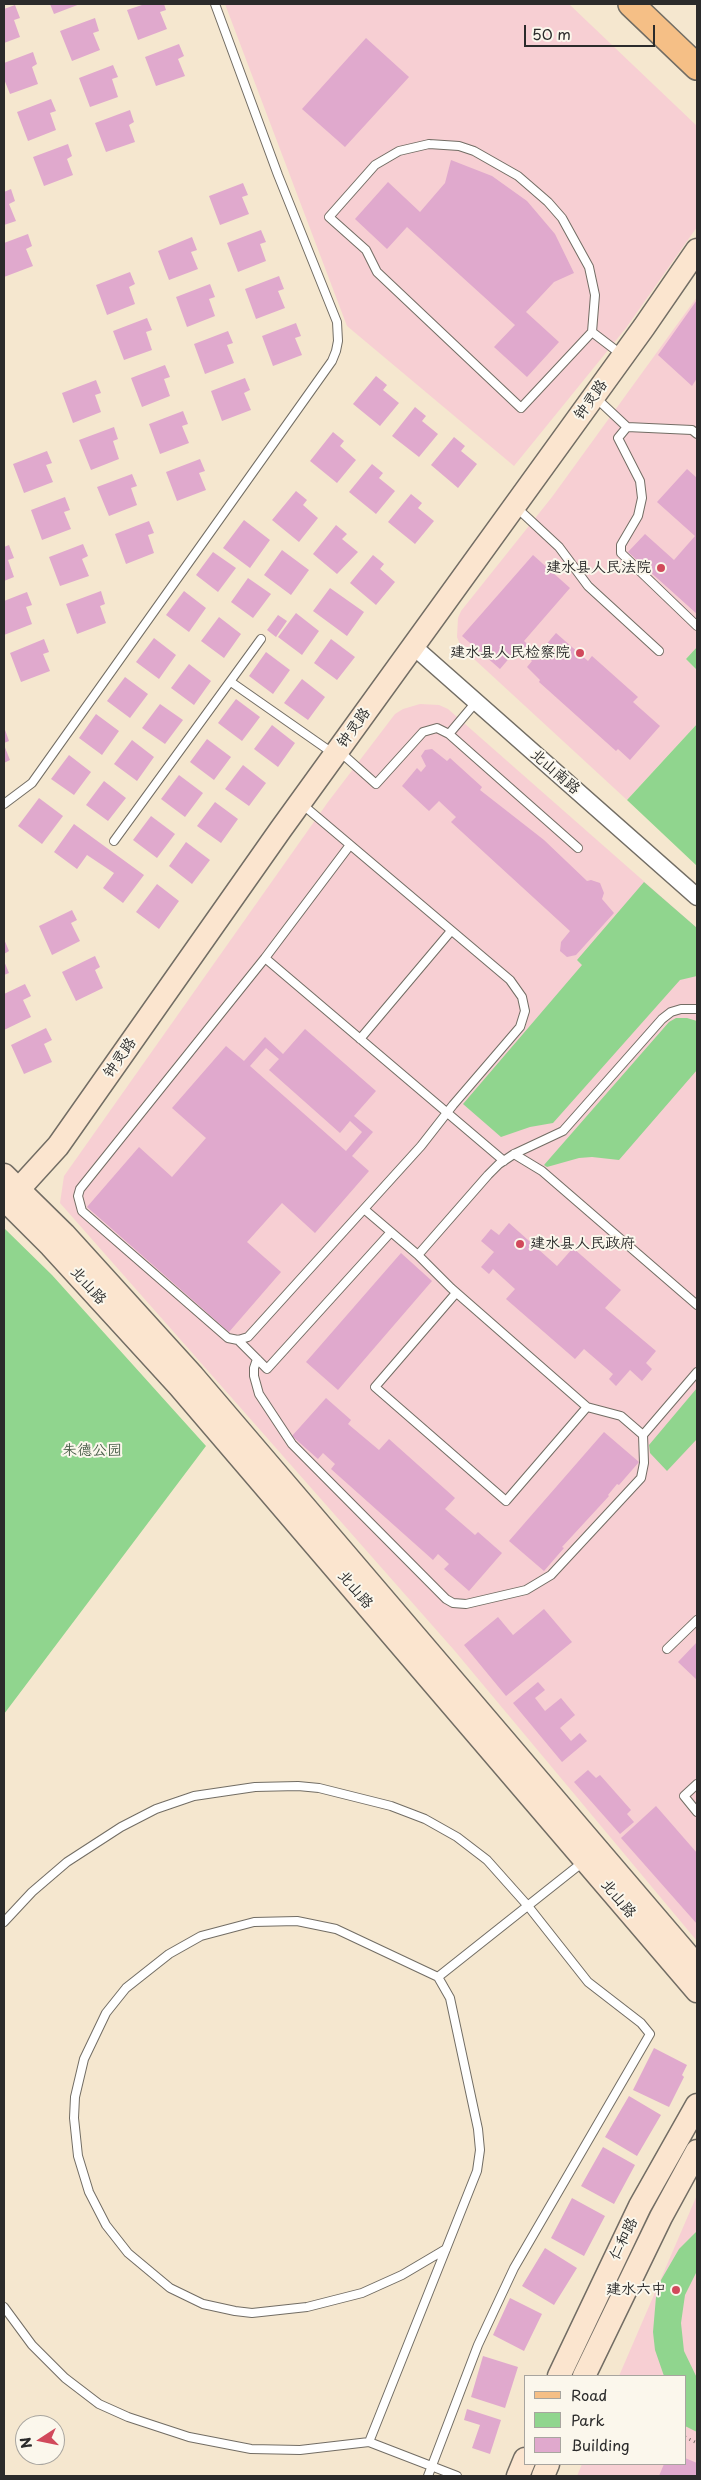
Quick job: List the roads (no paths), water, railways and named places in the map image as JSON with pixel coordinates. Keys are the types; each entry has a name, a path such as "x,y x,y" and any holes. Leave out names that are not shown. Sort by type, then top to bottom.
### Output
{"main road":[{"path":"630,4 697,67"}],"street":[{"name":"钟灵路","path":"8,1192 58,1146 300,802 624,355 697,250"},
{"name":"北山南路","path":"413,646 697,897"},
{"name":"北山路","path":"8,1192 51,1246 180,1387 697,1991"},
{"name":"北山路","path":"8,1192 64,1234 193,1376 697,1966"},
{"name":"仁和路","path":"558,2375 640,2206 697,2105"},
{"name":"仁和路","path":"584,2375 661,2217 697,2151"},
{"path":"518,2476 524,2461"}],"lane":[{"path":"4,804 32,783 326,368 336,351 338,341 336,322 278,174 215,4"},
{"path":"429,144 459,146 474,151 501,165 534,188 562,218 589,267 593,281 596,308 592,332 521,408 377,272 366,250 329,217 376,165 399,151 429,144"},
{"path":"592,332 624,355"},
{"path":"594,396 627,427 692,430 697,434"},
{"path":"627,427 618,438 640,481 642,498 638,516 621,545 621,553 697,626"},
{"path":"515,505 559,547 588,586 659,652"},
{"path":"114,841 261,639"},
{"path":"231,682 336,752 376,784 423,732 437,728 449,734 578,848"},
{"path":"449,734 476,702"},
{"path":"300,802 510,980 522,997 524,1011 520,1027 421,1146 364,1209 248,1337 238,1340 228,1338 82,1211 78,1196 80,1189 265,958 350,845"},
{"path":"360,1039 451,930"},
{"path":"265,958 504,1161"},
{"path":"418,1255 488,1175 504,1161 514,1154 563,1131 662,1018 671,1012 681,1009 697,1009"},
{"path":"514,1154 542,1172 697,1305"},
{"path":"364,1209 418,1255 456,1293 587,1407 621,1416 643,1435"},
{"path":"238,1340 267,1369 391,1232"},
{"path":"456,1293 375,1387 477,1476 506,1501 587,1407"},
{"path":"257,1360 254,1376 259,1394 292,1444 446,1599 453,1603 466,1604 526,1590 551,1575 641,1478 644,1463 643,1435 697,1372"},
{"path":"667,1649 697,1620"},
{"path":"697,1784 684,1796 697,1812"},
{"path":"4,1922 32,1892 67,1862 120,1827 156,1809 200,1795 276,1786 319,1788 356,1796 425,1818 458,1837 487,1860 528,1906 588,1982 641,2023 650,2034 514,2268 478,2345 428,2476"},
{"path":"438,1977 585,1860"},
{"path":"369,2442 446,2249 476,2171 480,2150 478,2129 450,1998 438,1977 353,1936 317,1924 276,1920 254,1922 201,1936 169,1954 139,1976 106,2013 84,2059 76,2097 74,2118 78,2156 89,2192 106,2225 142,2266 170,2288 202,2304 225,2310 252,2313 316,2306 362,2293 402,2275 446,2249"},
{"path":"4,2308 32,2346 64,2378 99,2404 128,2417 189,2437 251,2450 300,2450 369,2442 457,2476"}],"place":[{"name":"建水县人民法院","path":"661,568"},
{"name":"建水县人民检察院","path":"580,653"},
{"name":"建水县人民政府","path":"520,1244"},
{"name":"建水六中","path":"676,2290"}],"park label":[{"name":"朱德公园","path":"92,1451"}]}
